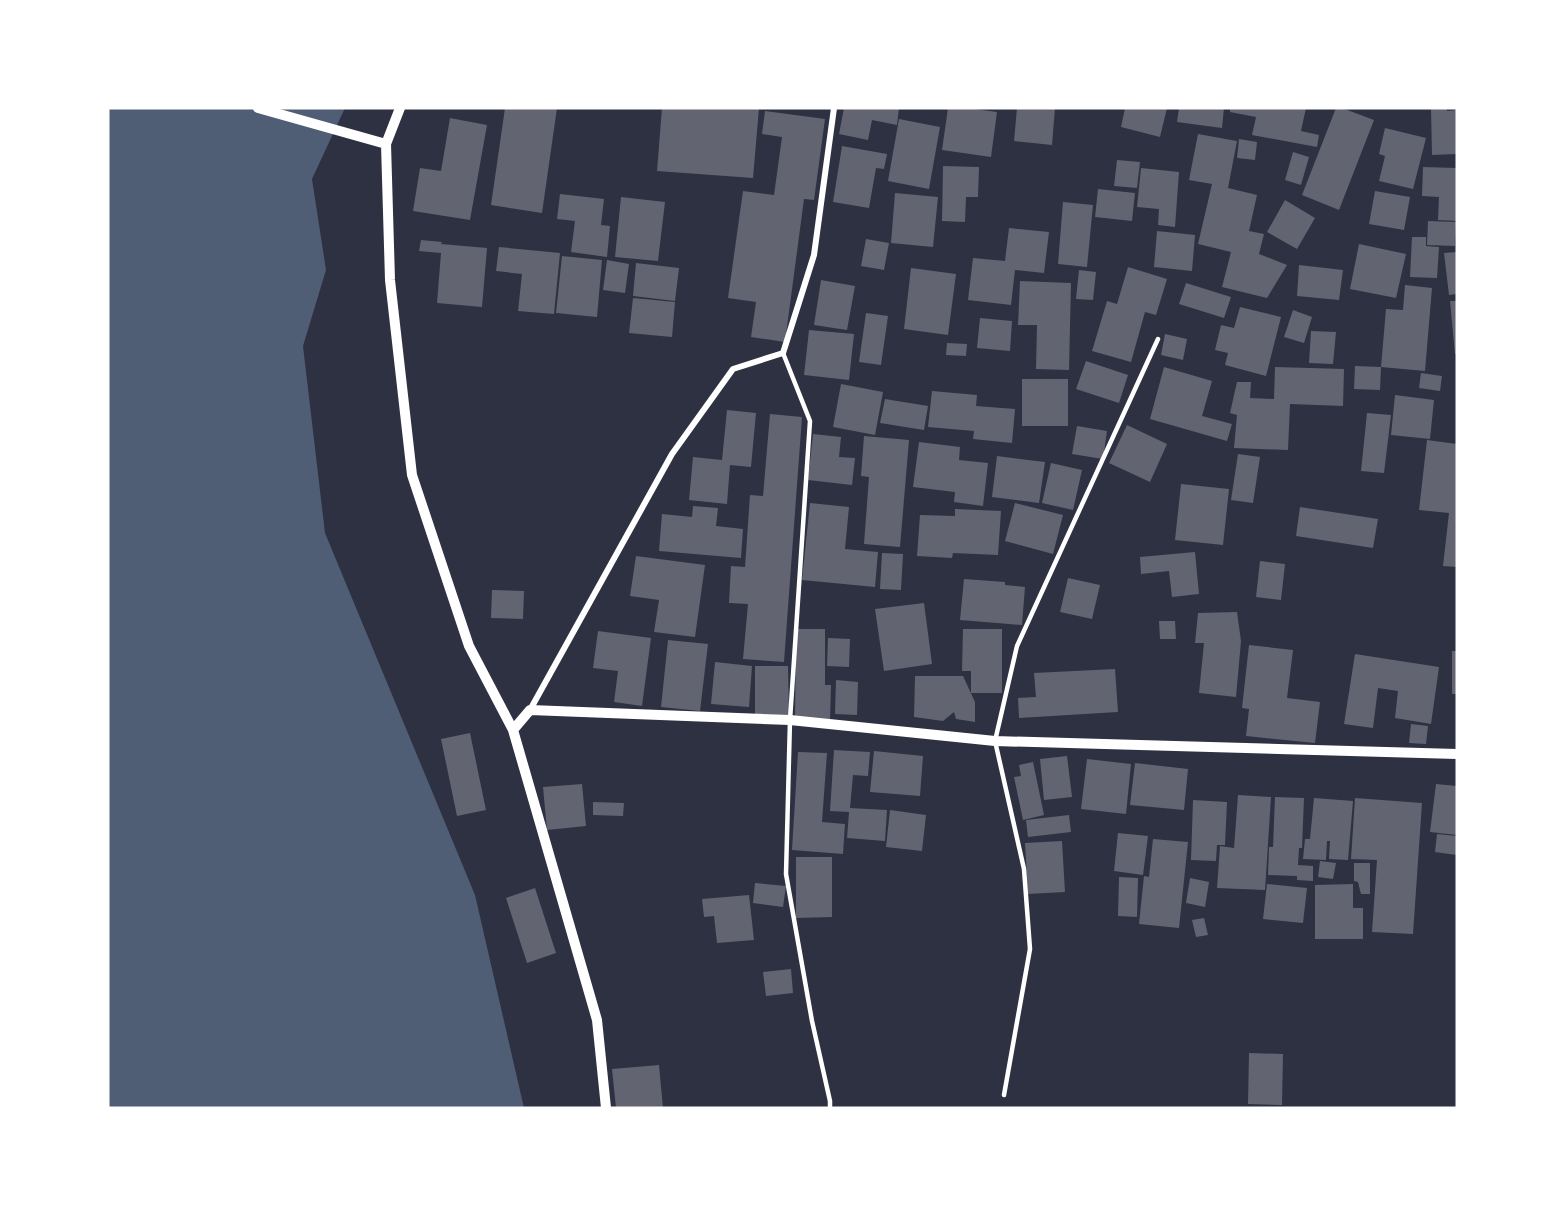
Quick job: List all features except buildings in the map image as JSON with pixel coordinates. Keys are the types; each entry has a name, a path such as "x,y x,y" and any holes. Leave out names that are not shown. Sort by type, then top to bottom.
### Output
{"street":[{"path":"258,108 386,144"},
{"path":"400,108 386,144 390,280 412,475 470,646 513,730 597,1020 606,1108"},
{"path":"513,730 530,710 672,454 733,369 783,353 814,255 834,108"},
{"path":"530,710 790,720 995,741 1457,754"}],"lane":[{"path":"1004,1095 1030,949 1024,869 995,741 1017,646 1158,339"},
{"path":"783,353 810,421 790,720 786,874 830,1108"}],"water":[{"path":"108,108 345,108 312,179 326,270 303,346 325,533 475,895 524,1108 108,1108"}]}
